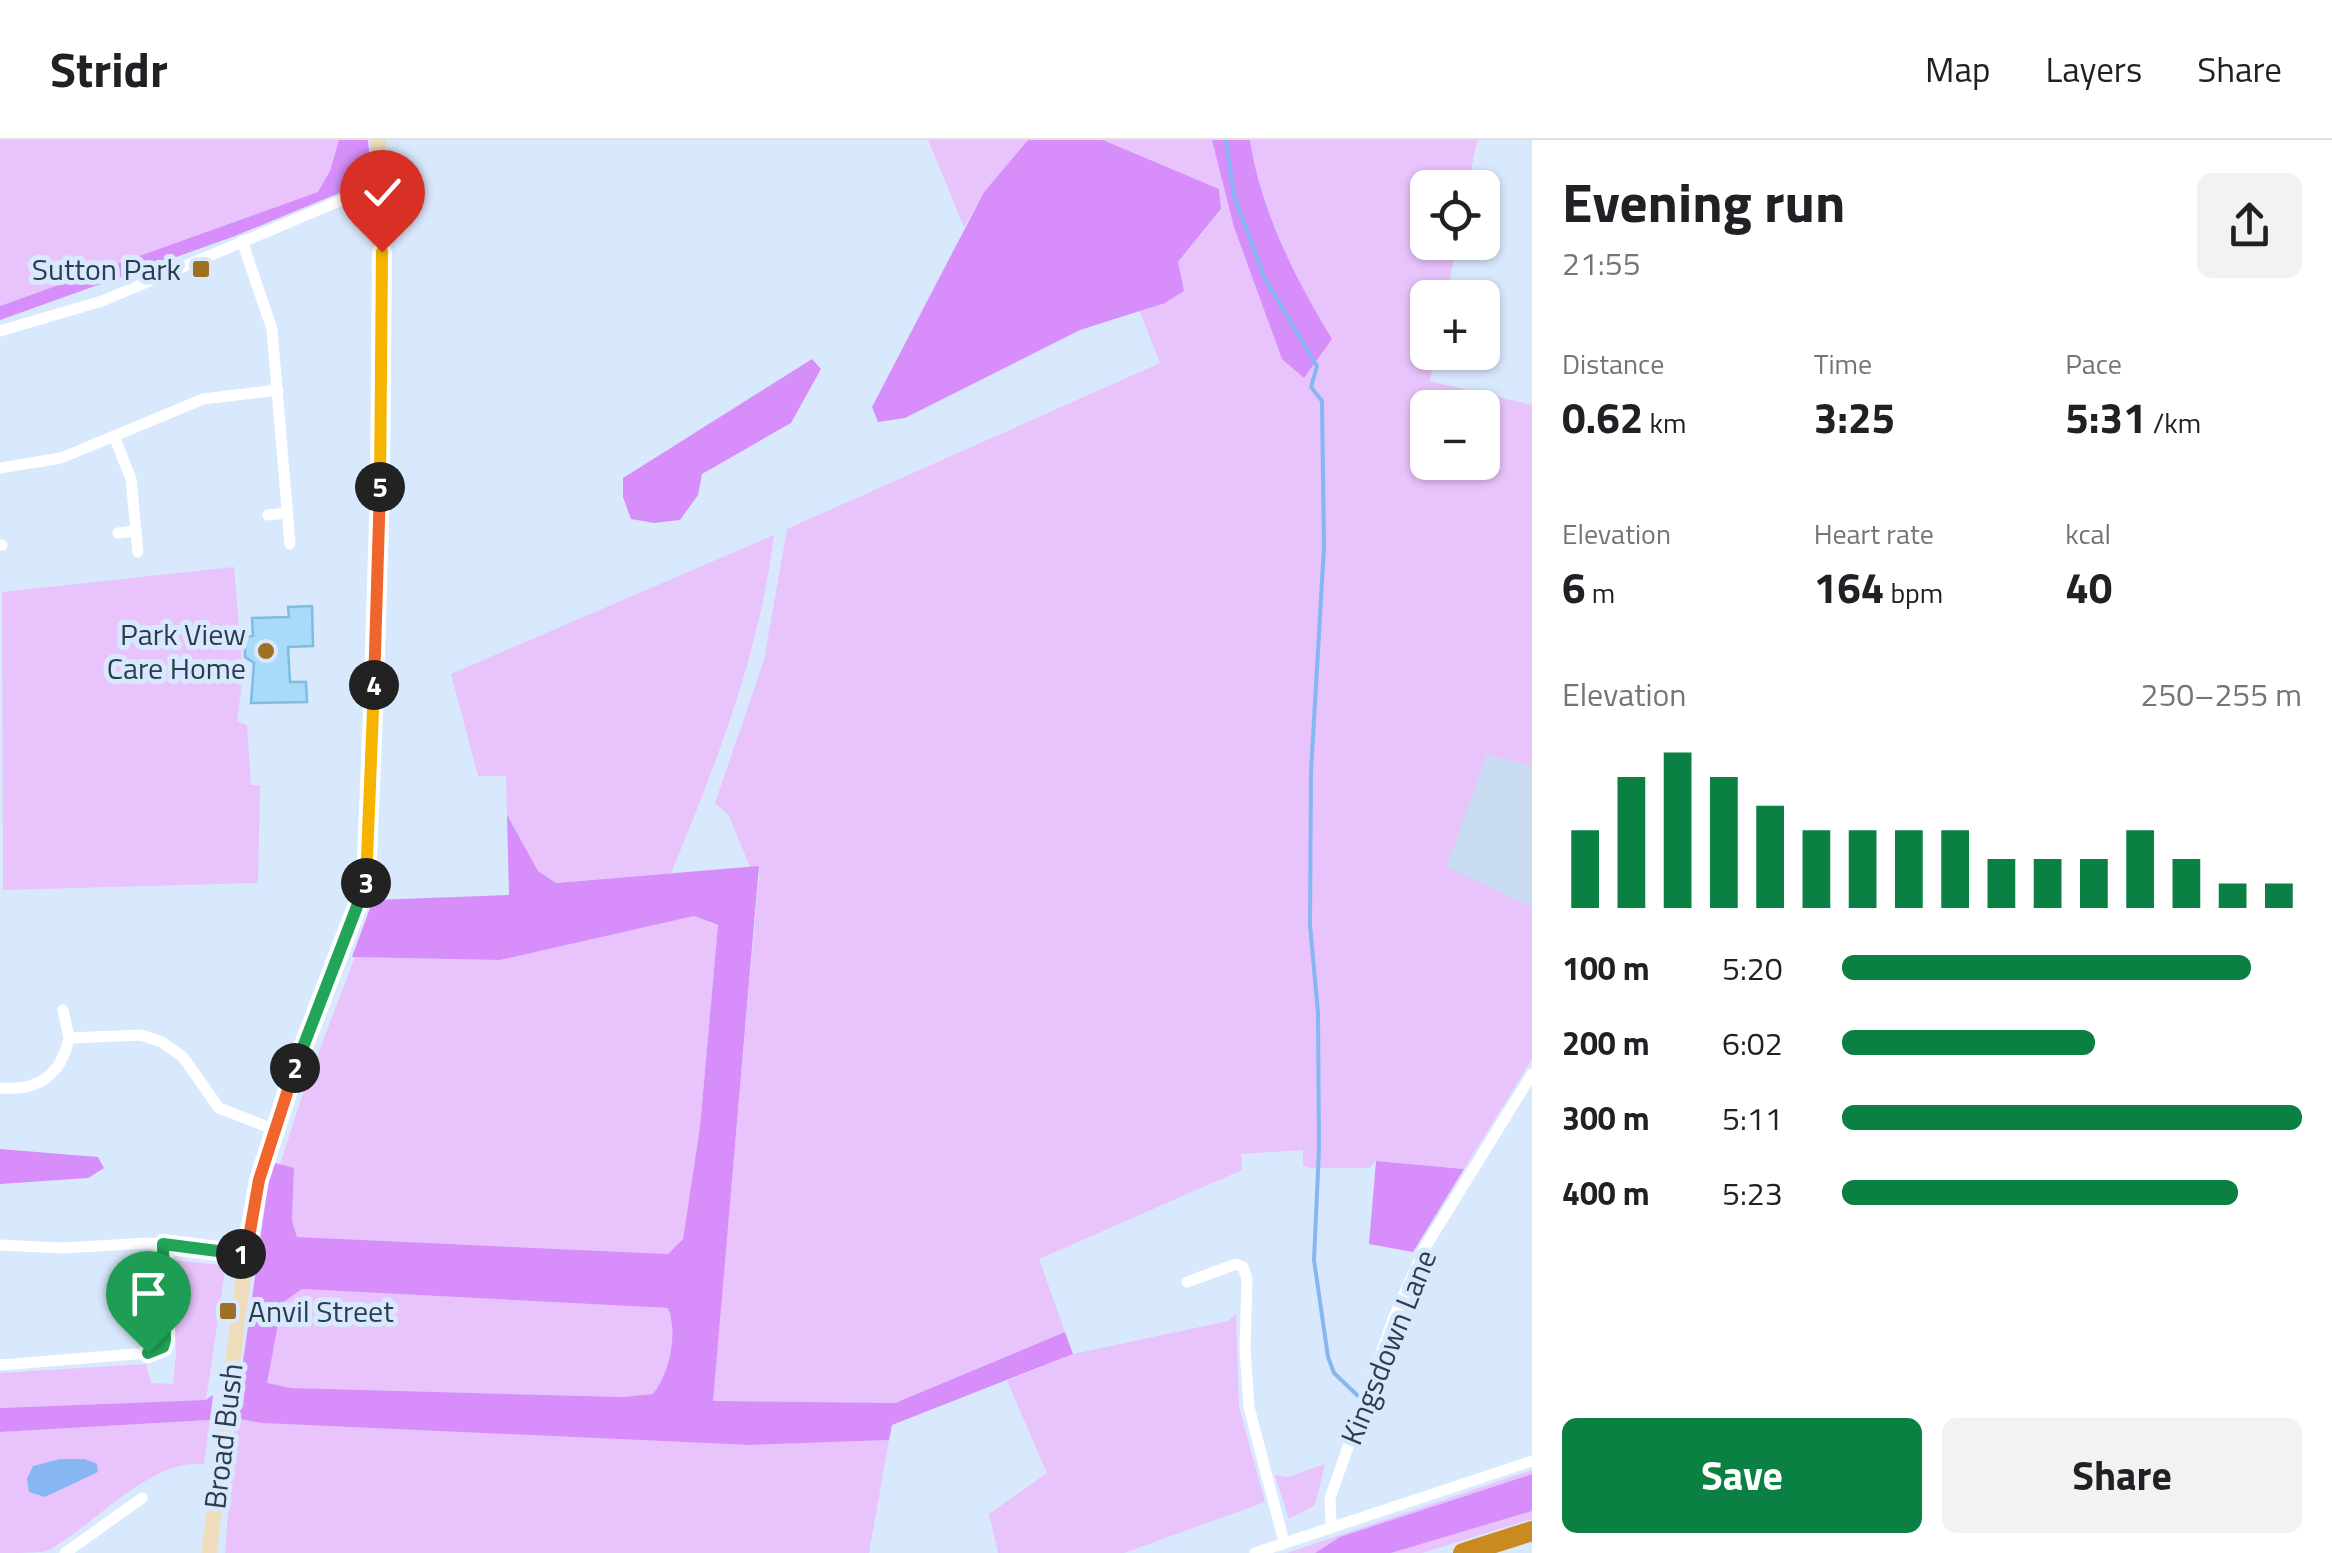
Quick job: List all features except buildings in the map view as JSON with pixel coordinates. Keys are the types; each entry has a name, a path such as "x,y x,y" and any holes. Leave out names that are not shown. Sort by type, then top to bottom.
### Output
{"highway":[{"path":"1462,1553 1532,1531"}],"main road":[{"name":"Broad Bush","path":"209,1553 246,1254 259,1180 273,1129 358,911 368,871 379,563 378,140"}],"street":[{"path":"0,332 102,301 380,184"},
{"path":"242,240 270,314 290,544"},
{"path":"0,468 61,458 204,399 278,390"},
{"path":"114,436 131,479 138,552"},
{"path":"268,515 287,513"},
{"path":"118,533 136,531"},
{"path":"0,1088 32,1088 51,1076 69,1038 63,1010"},
{"path":"69,1038 140,1035 162,1042 183,1057 219,1108 273,1129"},
{"name":"Kingsdown Lane","path":"1331,1525 1330,1498 1404,1293 1436,1228 1532,1074"},
{"path":"0,1245 163,1244 246,1254"},
{"path":"0,1365 148,1353 163,1347 167,1318 163,1244"},
{"path":"1187,1282 1236,1264 1243,1267 1248,1279 1244,1349 1249,1407 1284,1542"},
{"path":"1255,1553 1532,1460"},
{"path":"65,1553 142,1498"}],"shaded area":[{"path":"0,140 359,140 361,177 0,306"},
{"path":"339,140 368,140 370,162 366,176 349,189 235,236 0,320 0,306 318,192 330,171"},
{"path":"928,140 1028,140 984,192 964,227"},
{"path":"1028,140 1103,140 1219,189 1221,209 1178,262 1184,291 1165,303 1080,330 905,418 878,422 872,407 984,192"},
{"path":"1103,140 1212,140 1235,227 1282,358 1303,377 1331,339 1281,243 1262,192 1250,140 1477,140 1471,170 1410,170 1410,260 1454,260 1449,280 1410,280 1410,370 1432,370 1430,381 1468,390 1410,390 1410,480 1500,480 1500,397 1532,405 1532,766 1487,754 1446,867 1532,907 1532,1059 1464,1169 1376,1161 1369,1168 1312,1168 1303,1166 1303,1150 1241,1154 1242,1170 1039,1259 1065,1332 895,1403 712,1401 759,877 759,866 750,867 729,816 715,803 764,660 787,529 1160,363 1139,310 1221,210 1219,189"},
{"path":"1212,140 1250,140 1262,192 1281,243 1332,339 1304,378 1282,359 1234,227"},
{"path":"812,359 821,369 791,423 702,474 698,495 680,520 654,523 631,519 623,497 623,478"},
{"path":"774,535 747,665 720,749 671,873 556,883 538,871 507,815 506,776 478,776 451,674"},
{"path":"234,567 243,675 237,721 247,725 251,785 260,785 258,883 3,890 2,592"},
{"path":"1487,754 1532,766 1532,907 1445,867"},
{"path":"507,815 538,871 556,883 759,866 713,1401 895,1403 1065,1332 1073,1354 892,1425 889,1440 750,1445 262,1423 235,1418 268,1184 275,1163 294,1168 292,1220 297,1237 668,1254 683,1239 700,1127 718,925 694,916 500,960 352,957 373,900 509,895","holes":["302,1289 668,1308 671,1353 653,1394 622,1397 291,1388 267,1383 282,1303"]},
{"path":"694,916 718,926 700,1127 683,1239 668,1254 297,1237 292,1220 294,1169 280,1165 355,957 500,960"},
{"path":"0,1149 98,1157 104,1168 88,1178 0,1184"},
{"path":"1376,1161 1464,1169 1413,1252 1369,1244"},
{"path":"174,1260 219,1265 225,1270 206,1400 0,1408 0,1373 146,1364 151,1383 173,1384"},
{"path":"302,1289 668,1308 671,1352 653,1394 622,1397 291,1388 266,1383 282,1303"},
{"path":"1236,1314 1239,1407 1265,1502 1124,1553 998,1553 989,1514 1047,1473 1007,1381 1073,1354 1228,1321"},
{"path":"213,1395 210,1420 0,1432 0,1408 206,1400"},
{"path":"235,1418 262,1423 750,1445 889,1440 869,1553 225,1553"},
{"path":"210,1420 204,1464 184,1465 142,1483 47,1551 0,1553 0,1432"},
{"path":"1325,1464 1315,1505 1289,1519 1275,1475 1288,1477"},
{"path":"1532,1470 1532,1474 1341,1537 1315,1553 1287,1553"},
{"path":"1532,1474 1532,1511 1391,1553 1315,1553 1340,1537"},
{"path":"1532,1511 1532,1519 1422,1553 1391,1553"}],"water":[{"path":"60,1459 85,1459 97,1464 98,1472 45,1497 29,1492 27,1479 33,1466"}],"waterway":[{"path":"1226,140 1234,196 1264,277 1317,366 1311,387 1322,401 1324,547 1311,772 1310,925 1318,1013 1319,1149 1314,1260 1328,1357 1334,1373 1358,1396"}],"place":[{"name":"Sutton Park","path":"201,269"},
{"name":"Park View Care Home","path":"266,651"},
{"name":"Anvil Street","path":"228,1311"}],"route":[{"path":"148,1353 163,1347 165,1340 163,1244 246,1254 259,1180 281,1105 366,884 379,563 382,252"}]}
